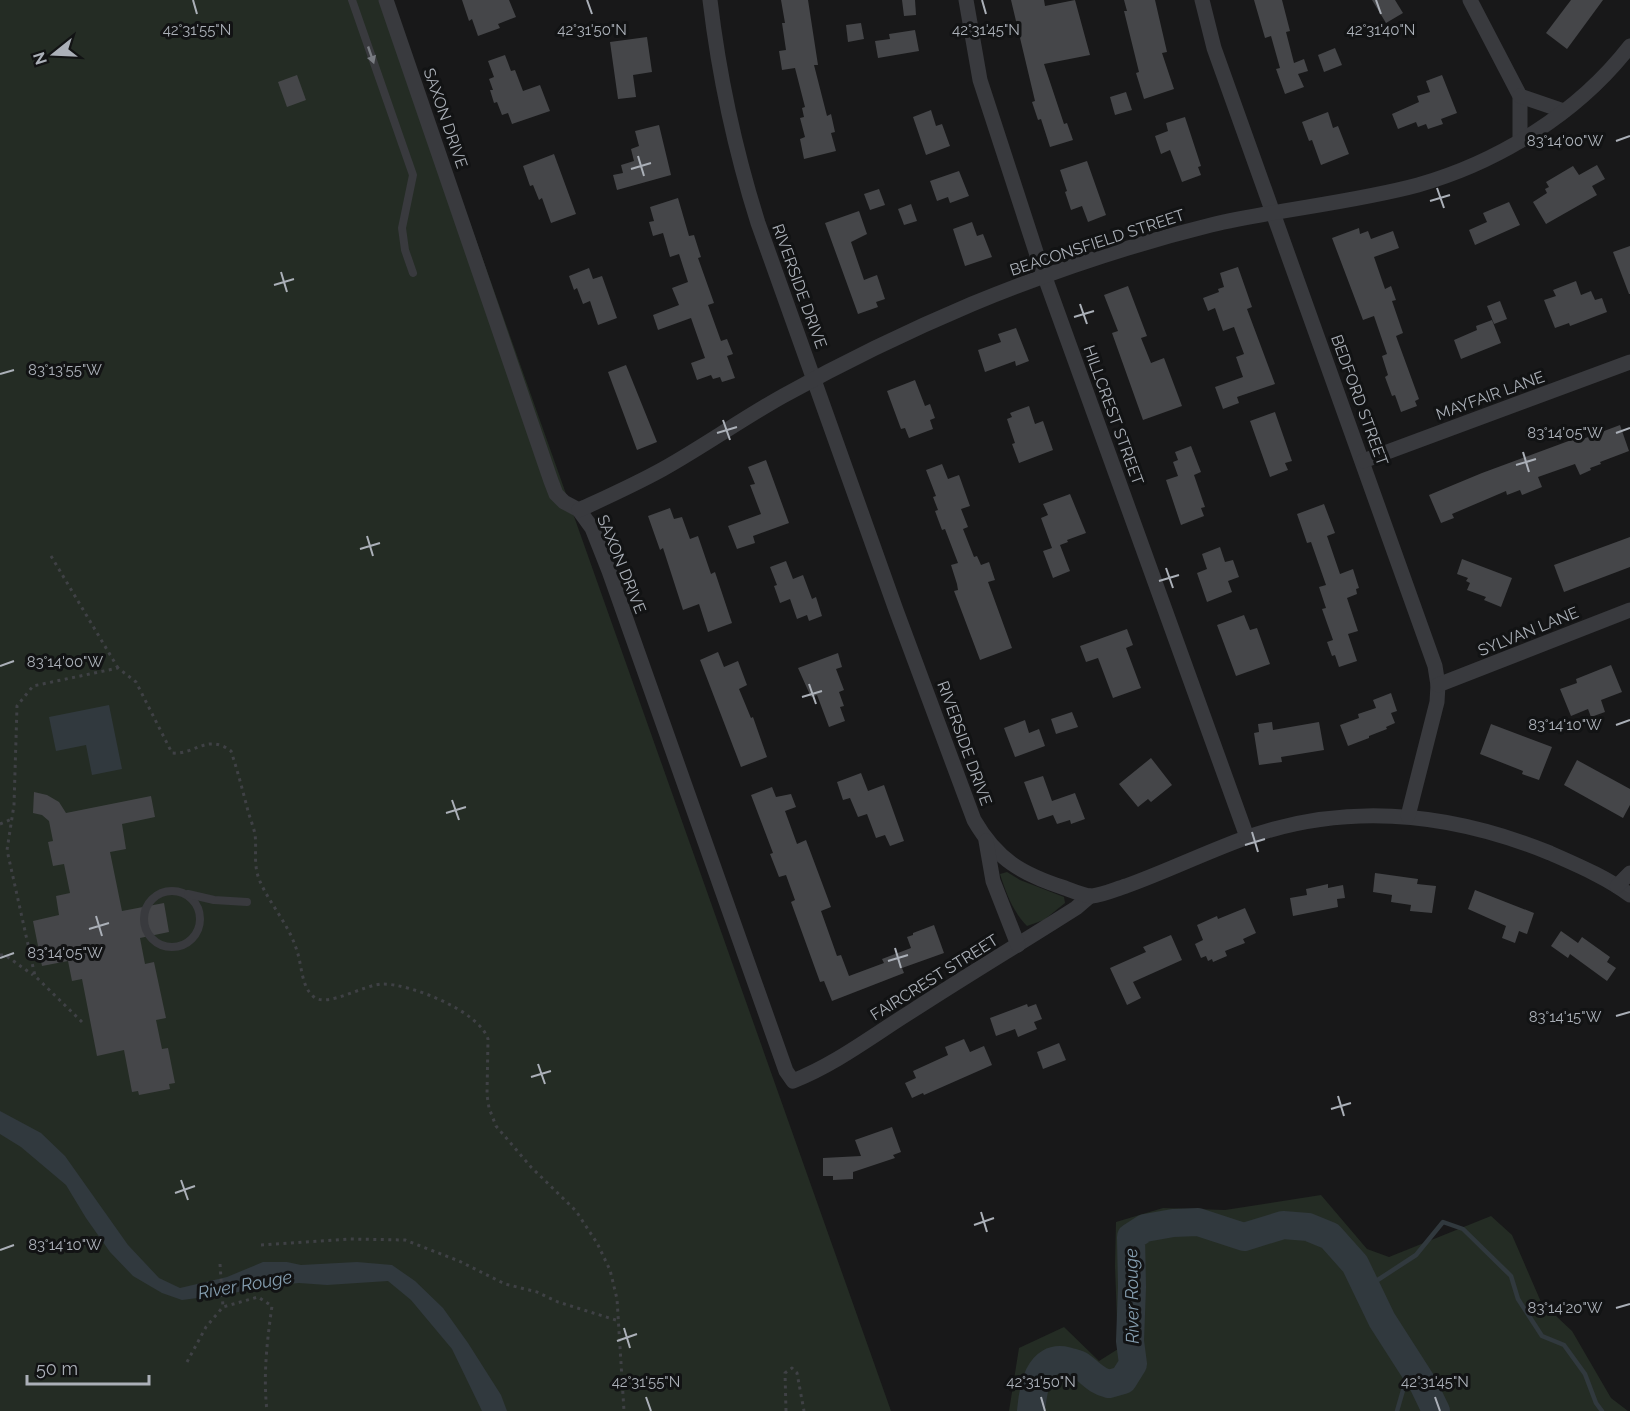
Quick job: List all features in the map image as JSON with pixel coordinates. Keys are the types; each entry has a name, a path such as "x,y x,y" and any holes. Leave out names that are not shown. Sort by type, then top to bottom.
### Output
{"street":[{"name":"SAXON DRIVE","path":"386,0 551,481 556,494 564,502 579,510 592,528 740,945 786,1071 793,1081"},
{"name":"RIVERSIDE DRIVE","path":"710,0 719,71 742,172 758,223 974,820 986,841 1002,857 1020,869 1045,882 1090,896"},
{"name":"HILLCREST STREET","path":"966,0 980,80 1044,276 1247,837"},
{"name":"BEDFORD STREET","path":"1202,0 1214,48 1435,666 1438,685 1437,702 1408,816"},
{"path":"1470,0 1520,96 1520,141"},
{"name":"BEACONSFIELD STREET","path":"579,510 660,471 783,396 908,332 1044,276 1156,240 1212,225 1418,185 1478,163 1520,141 1564,111 1601,78 1630,46"},
{"path":"1520,96 1564,111"},
{"name":"MAYFAIR LANE","path":"1363,461 1630,362"},
{"name":"SYLVAN LANE","path":"1438,685 1630,610"},
{"path":"1090,896 1142,880 1247,837 1298,822 1383,814 1469,826 1524,843 1572,862 1630,895"},
{"path":"986,841 993,881 1018,945"},
{"path":"1617,886 1630,873"},
{"name":"FAIRCREST STREET","path":"793,1081 825,1068 1076,908 1090,896"}],"lane":[{"path":"352,0 412,175 402,228 405,250 413,273"},
{"path":"183,893 197,906 200,915 196,933 182,945 164,946 149,935 144,918 145,909 150,901 165,891 175,891 214,900 247,902"}],"path":[{"path":"51,556 118,668 136,682 172,753 180,754 208,743 223,745 231,751 255,835 255,866 260,881 289,931 297,950 304,979 312,996 316,999 328,1000 383,984 403,987 462,1011 486,1032 488,1039 487,1095 496,1126 531,1167 576,1211 607,1263 613,1279 619,1321 624,1411"},
{"path":"35,976 7,850 14,806 17,706 33,687 118,668"},
{"path":"0,824 12,819"},
{"path":"0,955 5,955 35,976 82,1022"},
{"path":"261,1245 349,1239 405,1240 459,1261 505,1284 537,1292 558,1302 619,1321"},
{"path":"220,1264 223,1307"},
{"path":"187,1362 206,1327 223,1307 258,1297 272,1306 264,1388 267,1411"},
{"path":"786,1411 785,1373 792,1368 797,1373 804,1411"}],"shaded area":[{"path":"0,0 391,0 891,1411 0,1411"},
{"path":"1007,872 1020,880 1064,897 1065,903 1044,920 1027,926 1014,908 1005,888 1000,874"},
{"path":"1321,1195 1367,1249 1389,1257 1491,1216 1512,1235 1541,1302 1572,1331 1611,1398 1628,1411 1009,1411 1019,1348 1064,1327 1099,1361 1118,1349 1116,1222 1163,1208 1225,1210"}],"water":[{"path":"109,705 122,769 92,775 86,745 56,751 49,717"},
{"name":"River Rouge","path":"0,1111 41,1133 65,1156 128,1245 159,1278 180,1288 227,1277 263,1262 287,1262 301,1265 357,1262 392,1265 415,1281 443,1308 501,1395 507,1411 482,1411 452,1349 411,1300 388,1281 266,1286 229,1294 182,1300 162,1293 133,1276 110,1252 66,1185 21,1147 0,1134"}],"building":[{"path":"462,0 509,0 516,17 498,24 500,28 478,36 472,19 469,21"},
{"path":"781,0 808,0 818,65 814,65 827,116 831,114 835,132 831,133 836,151 804,159 800,139 805,137 800,118 804,117 802,108 805,107 795,68 782,70 779,51 786,50"},
{"path":"902,0 915,0 916,15 904,16"},
{"path":"1011,0 1044,0 1045,6 1075,0 1090,55 1044,64 1064,124 1067,123 1073,140 1050,147 1041,119 1038,120 1032,102 1035,101"},
{"path":"1124,0 1155,0 1167,52 1162,53 1174,89 1144,99 1136,73 1139,72 1124,11 1127,11"},
{"path":"1254,0 1282,0 1290,31 1286,32 1294,63 1304,59 1308,71 1298,74 1304,87 1285,94 1276,69 1280,68 1271,36 1265,38"},
{"path":"1372,0 1395,0 1403,13 1386,23"},
{"path":"1571,0 1603,0 1567,49 1546,33"},
{"path":"861,23 864,39 848,42 846,25"},
{"path":"915,30 919,51 878,58 875,41 890,39 889,34"},
{"path":"647,37 652,72 633,75 636,97 618,99 610,42"},
{"path":"1335,48 1342,65 1324,72 1318,55"},
{"path":"505,55 511,71 515,70 523,91 540,85 550,111 512,124 508,113 502,115 497,102 494,103 490,90 493,90 489,79 494,77 488,61"},
{"path":"297,75 306,100 287,107 278,82"},
{"path":"1442,75 1457,113 1441,119 1443,124 1428,129 1426,124 1418,127 1416,122 1398,129 1392,114 1419,102 1417,96 1430,92 1426,81"},
{"path":"1126,92 1132,110 1115,115 1110,97"},
{"path":"931,110 936,126 942,124 950,146 926,155 913,117"},
{"path":"1328,112 1333,128 1338,126 1349,154 1321,165 1312,140 1309,141 1302,122"},
{"path":"1185,117 1201,166 1198,167 1201,175 1182,182 1170,150 1161,154 1155,136 1168,131 1166,123"},
{"path":"659,125 671,175 617,190 613,175 623,173 621,165 634,161 631,149 639,146 635,131"},
{"path":"554,154 576,214 551,223 542,198 539,200 533,185 530,186 523,166"},
{"path":"1087,161 1106,215 1088,222 1082,206 1071,210 1060,170"},
{"path":"1597,165 1605,179 1592,186 1597,195 1546,224 1533,202 1547,193 1545,189 1549,187 1546,182 1573,166 1579,175"},
{"path":"959,171 969,196 950,203 948,197 937,201 930,181"},
{"path":"879,189 885,205 870,210 864,194"},
{"path":"678,198 689,236 694,235 701,257 698,258 714,303 708,305 721,341 727,339 733,354 727,356 735,378 722,382 720,377 713,379 711,375 697,380 691,363 705,358 691,318 658,330 653,315 679,305 672,288 688,282 679,254 670,257 663,233 653,236 649,222 654,221 650,207"},
{"path":"1509,202 1520,225 1475,245 1469,230 1487,222 1483,213"},
{"path":"911,204 917,221 904,225 898,209"},
{"path":"859,211 867,234 851,242 864,280 877,275 885,299 876,302 878,307 858,314 825,223"},
{"path":"972,222 977,236 983,234 992,257 965,266 953,229"},
{"path":"1359,228 1360,234 1368,231 1371,239 1393,231 1399,248 1374,257 1385,289 1391,286 1396,300 1392,301 1403,333 1396,336 1419,399 1415,401 1417,406 1401,412 1385,377 1388,375 1382,356 1387,354 1374,316 1363,320 1332,238"},
{"path":"1630,246 1630,294 1629,294 1613,252"},
{"path":"1238,267 1252,307 1247,309 1275,384 1237,397 1239,403 1223,409 1215,387 1243,377 1236,357 1244,354 1234,327 1223,331 1215,308 1208,311 1203,298 1219,292 1218,289 1224,287 1220,273"},
{"path":"589,268 593,279 602,276 617,318 598,325 590,301 583,304 569,276"},
{"path":"1576,281 1581,295 1591,291 1595,300 1602,298 1607,312 1570,326 1569,323 1555,328 1544,300 1556,296 1553,290"},
{"path":"1128,286 1147,336 1141,338 1151,363 1164,358 1182,406 1143,420 1112,333 1118,331 1104,295"},
{"path":"1500,301 1507,319 1494,324 1487,306"},
{"path":"1492,320 1501,343 1461,359 1454,340 1477,330 1476,326"},
{"path":"1016,328 1029,361 1016,366 1015,361 985,372 978,350 1001,342 998,334"},
{"path":"626,365 657,442 637,450 608,372"},
{"path":"915,380 925,406 930,404 935,418 930,420 933,429 909,438 905,428 901,429 887,391"},
{"path":"1029,406 1035,424 1043,421 1053,450 1019,463 1007,419 1012,417 1010,413"},
{"path":"1275,412 1292,461 1285,463 1288,470 1270,477 1250,421"},
{"path":"1620,425 1629,451 1600,462 1601,464 1580,475 1575,464 1538,477 1542,487 1522,495 1520,490 1507,495 1506,491 1452,514 1454,518 1441,523 1429,495 1574,439 1575,442"},
{"path":"1191,446 1201,472 1194,475 1205,507 1201,508 1204,516 1181,525 1166,480 1178,476 1173,462 1178,460 1175,452"},
{"path":"766,460 789,523 753,536 755,543 737,549 728,526 761,514 750,485 755,484 748,467"},
{"path":"942,464 948,479 959,475 970,506 961,509 968,527 963,529 974,557 977,556 981,565 989,562 995,580 988,582 1012,648 980,660 954,591 958,590 951,565 958,563 945,529 942,530 935,511 938,510 933,497 936,496 926,470"},
{"path":"1070,494 1086,533 1060,545 1070,571 1053,578 1043,551 1052,548 1041,518 1048,515 1043,504"},
{"path":"1324,504 1335,533 1327,536 1340,574 1353,569 1359,588 1356,589 1357,594 1347,598 1358,631 1348,634 1357,661 1339,667 1327,642 1333,640 1322,609 1326,608 1319,587 1326,585 1311,542 1307,543 1297,514"},
{"path":"670,508 674,519 682,517 690,539 698,536 711,574 715,572 732,623 708,632 699,604 683,610 663,548 660,550 648,516"},
{"path":"1630,537 1630,567 1564,592 1554,565"},
{"path":"1220,547 1225,562 1233,560 1239,577 1228,581 1232,592 1207,602 1197,573 1207,569 1202,554"},
{"path":"1462,559 1512,578 1501,607 1484,600 1486,597 1467,590 1470,583 1466,581 1468,578 1457,574"},
{"path":"786,561 793,579 803,575 812,599 816,597 822,616 809,621 807,615 797,619 790,599 780,603 774,586 777,585 770,567"},
{"path":"1244,615 1250,630 1257,628 1270,664 1236,676 1217,625"},
{"path":"1127,629 1133,645 1126,648 1141,688 1113,698 1098,658 1086,662 1080,646"},
{"path":"718,652 724,667 738,661 747,685 739,689 751,718 753,717 767,757 741,767 700,660"},
{"path":"838,653 842,667 836,669 844,690 839,692 844,706 840,707 845,721 829,727 817,695 811,697 798,668"},
{"path":"1611,665 1622,692 1601,700 1605,712 1591,717 1588,709 1571,716 1560,689 1577,683 1576,679"},
{"path":"1391,693 1397,711 1391,713 1395,723 1369,738 1348,746 1340,725 1359,718 1358,714 1376,708 1373,700"},
{"path":"1072,712 1078,727 1056,734 1051,719"},
{"path":"1025,720 1029,733 1039,729 1045,746 1015,757 1004,728"},
{"path":"1272,722 1273,730 1319,722 1324,750 1281,757 1282,762 1259,765 1254,733 1259,732 1258,724"},
{"path":"1491,724 1552,747 1539,780 1480,754"},
{"path":"1151,758 1172,785 1151,802 1148,799 1138,807 1119,784"},
{"path":"1577,760 1630,789 1630,805 1623,818 1564,785"},
{"path":"861,773 868,791 884,785 904,841 890,846 885,835 876,838 867,814 858,817 850,798 843,800 837,782"},
{"path":"1043,776 1052,801 1075,793 1085,819 1071,824 1070,820 1057,824 1053,815 1038,820 1024,782"},
{"path":"772,787 776,797 791,794 796,807 785,811 797,844 806,840 831,907 821,911 837,956 841,955 849,976 884,963 882,959 911,948 907,937 934,925 944,953 902,968 904,973 832,1001 824,981 820,982 791,902 795,900 786,875 779,877 770,854 773,853 751,795"},
{"path":"34,792 47,795 59,802 66,813 151,796 155,817 122,824 126,849 110,852 122,911 164,903 169,932 140,938 145,964 154,962 166,1018 156,1020 162,1049 168,1048 175,1083 169,1084 170,1089 139,1095 138,1091 132,1092 124,1050 97,1056 82,979 72,981 68,961 42,966 33,921 59,915 56,896 70,893 64,864 53,866 48,842 53,841 49,821 42,815 33,813"},
{"path":"1375,873 1418,879 1417,884 1436,886 1432,913 1410,911 1411,905 1391,902 1392,895 1373,892"},
{"path":"1328,884 1328,888 1343,885 1345,898 1337,899 1338,907 1293,916 1290,898 1307,895 1306,889"},
{"path":"1475,890 1534,913 1527,934 1519,931 1515,943 1502,938 1506,926 1468,909"},
{"path":"1245,908 1256,933 1243,939 1245,943 1225,951 1227,956 1213,962 1212,959 1208,961 1206,956 1201,958 1195,944 1203,940 1197,925 1217,916 1218,919"},
{"path":"1561,931 1578,943 1582,937 1610,957 1607,962 1616,968 1607,981 1570,954 1568,958 1551,946"},
{"path":"1171,935 1182,960 1133,982 1141,998 1127,1005 1110,968 1146,952 1143,947"},
{"path":"1027,1004 1028,1007 1036,1004 1042,1019 1034,1022 1037,1029 1018,1037 1015,1029 996,1036 990,1018"},
{"path":"964,1039 970,1052 984,1046 992,1065 924,1095 923,1093 912,1098 905,1083 916,1078 913,1071 948,1055 945,1047"},
{"path":"1059,1043 1066,1060 1043,1069 1037,1052"},
{"path":"892,1127 901,1152 893,1155 895,1158 853,1172 853,1179 833,1180 833,1176 823,1176 823,1158 861,1156 855,1140"}],"waterway":[{"name":"River Rouge","path":"1031,1411 1033,1393 1039,1375 1043,1368 1057,1360 1081,1366 1104,1383 1123,1380 1133,1364 1130,1341 1131,1237 1145,1228 1173,1223 1198,1222 1244,1237 1283,1225 1308,1227 1330,1236 1355,1264 1382,1320 1423,1384 1436,1411"},
{"path":"1367,1287 1416,1255 1443,1222 1463,1229 1511,1276 1518,1299 1542,1336 1564,1345 1585,1374 1596,1403 1602,1411"},
{"path":"1397,1411 1410,1366"}]}
